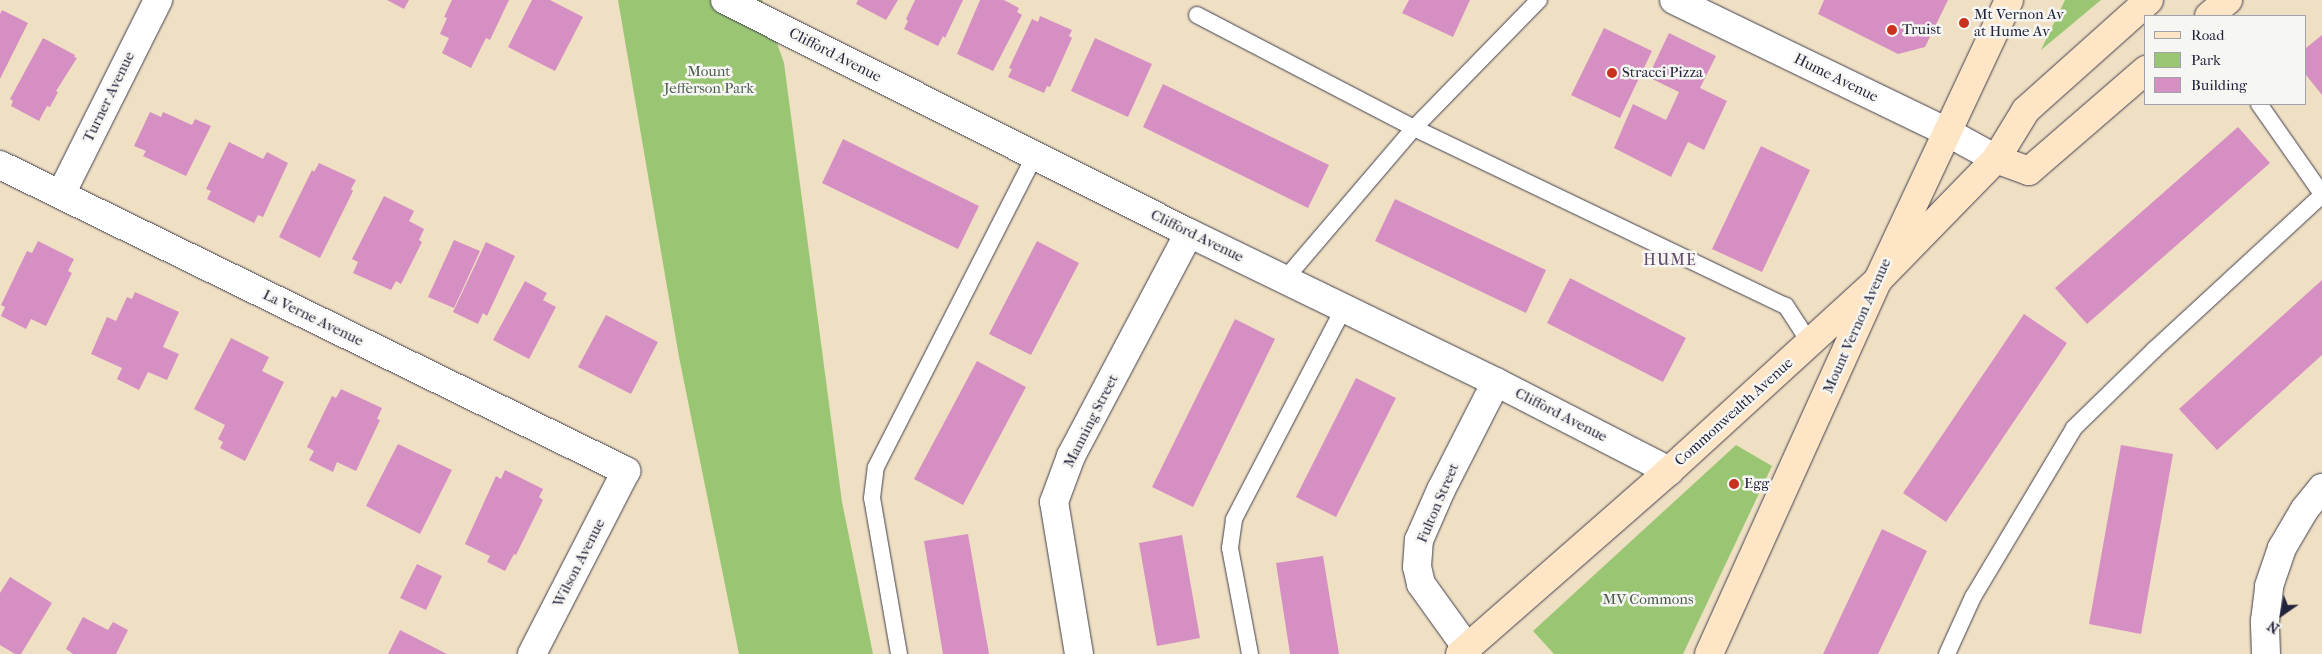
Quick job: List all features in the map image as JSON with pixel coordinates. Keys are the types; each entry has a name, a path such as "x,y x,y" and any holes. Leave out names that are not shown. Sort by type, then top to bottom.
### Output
{"street":[{"name":"Turner Avenue","path":"61,194 158,0"},
{"name":"Clifford Avenue","path":"726,0 1189,233 1496,382 1670,471"},
{"name":"Hume Avenue","path":"1674,0 1947,132 1996,159"},
{"name":"Mount Vernon Avenue","path":"1709,654 1878,280 2010,0"},
{"name":"Commonwealth Avenue","path":"1463,651 1670,471 1878,280 1996,159 2026,110 2150,0"},
{"path":"1996,159 2029,171 2144,72"},
{"name":"La Verne Avenue","path":"0,165 626,471"},
{"name":"Manning Street","path":"1079,654 1054,502 1070,456 1189,233"},
{"name":"Fulton Street","path":"1463,651 1421,584 1417,567 1419,540 1441,490 1496,382"},
{"name":"Wilson Avenue","path":"532,654 626,471"},
{"path":"2266,654 2265,621 2269,586 2282,548 2304,509 2322,488"}],"lane":[{"path":"1285,279 1414,128 1539,0"},
{"path":"1197,16 1414,128 1786,306 1810,343"},
{"path":"1947,654 1974,597 2074,428 2154,350 2322,195 2260,105"},
{"path":"899,654 872,498 876,467 1035,155"},
{"path":"1250,654 1230,548 1234,519 1344,308"}],"green space":[{"name":"Mount Jefferson Park","path":"618,0 762,0 784,63 842,502 873,654 739,654 679,357"},
{"path":"2065,0 2101,0 2041,50"},
{"name":"MV Commons","path":"1736,445 1772,466 1683,654 1554,654 1533,631"}],"building":[{"path":"387,0 409,0 404,9"},
{"path":"452,0 509,0 490,40 486,38 471,68 442,53 449,38 440,34 447,18 444,17"},
{"path":"532,0 550,0 583,17 555,71 508,47"},
{"path":"858,0 898,0 886,20 856,4"},
{"path":"915,0 963,0 945,38 943,36 938,46 904,29 908,21 906,19"},
{"path":"980,0 1004,0 1019,8 1017,12 1022,15 993,71 957,54"},
{"path":"1409,0 1470,0 1453,37 1402,13"},
{"name":"Truist","path":"1824,0 1948,0 1925,47 1898,54 1818,14"},
{"path":"2,10 28,23 0,79 0,14"},
{"path":"1040,16 1072,30 1069,36 1072,38 1050,87 1047,86 1044,93 1008,77 1012,69 1009,68 1032,19 1038,22"},
{"name":"Stracci Pizza","path":"1604,28 1652,51 1620,118 1571,95"},
{"path":"1669,33 1716,56 1700,88 1727,101 1704,150 1688,142 1671,177 1614,148 1633,104 1666,120 1679,92 1648,77"},
{"path":"2322,35 2322,95 2307,76 2307,47"},
{"path":"43,38 75,55 74,57 77,58 56,91 58,92 50,107 47,106 39,121 11,106 13,101 10,99"},
{"path":"1095,38 1152,64 1128,117 1071,91"},
{"path":"1163,84 1329,165 1308,208 1143,127"},
{"path":"150,112 161,117 163,112 192,125 195,119 211,126 186,176 143,156 146,151 134,146"},
{"path":"2238,127 2270,163 2087,324 2055,288"},
{"path":"843,139 979,206 958,249 822,183"},
{"path":"229,142 263,159 267,152 288,163 263,217 258,215 254,223 207,199 211,191 206,189"},
{"path":"1761,146 1810,170 1762,272 1712,249"},
{"path":"319,163 356,180 351,189 353,191 320,258 279,237 312,170 314,172"},
{"path":"384,196 414,211 409,221 424,229 419,240 422,242 401,284 396,281 391,290 353,273 358,262 352,259"},
{"path":"1395,199 1546,270 1526,313 1375,241"},
{"path":"454,240 480,251 454,308 428,297"},
{"path":"38,241 74,259 68,271 72,273 46,326 31,319 26,329 1,316 5,307 1,305 27,251 32,253"},
{"path":"1037,241 1079,263 1031,355 989,334"},
{"path":"486,242 515,256 487,316 483,313 478,324 453,312"},
{"path":"1570,278 1686,338 1663,382 1547,323"},
{"path":"2322,280 2322,355 2217,450 2179,409"},
{"path":"525,281 547,293 543,300 556,307 529,359 493,340"},
{"path":"135,292 179,312 163,347 179,354 167,380 148,372 139,390 117,379 122,368 91,354 107,317 116,321 127,297 132,299"},
{"path":"2024,314 2067,343 1946,522 1903,493"},
{"path":"606,315 658,342 631,394 578,367"},
{"path":"1235,319 1275,339 1193,507 1152,487"},
{"path":"231,338 269,357 262,371 284,382 245,461 220,448 223,442 218,439 225,425 194,409"},
{"path":"977,361 1026,387 963,505 914,479"},
{"path":"1356,378 1396,398 1336,517 1296,497"},
{"path":"341,389 382,408 377,419 380,420 356,471 337,462 333,472 309,460 314,451 307,447 332,396 336,398"},
{"path":"398,444 452,470 420,534 366,506"},
{"path":"2121,445 2173,454 2141,634 2089,624"},
{"path":"505,470 543,489 539,497 543,500 516,555 514,554 505,571 487,562 490,556 465,544 496,476 501,479"},
{"path":"1882,529 1927,551 1878,654 1823,654"},
{"path":"968,534 989,654 943,654 924,541"},
{"path":"1182,535 1200,638 1157,646 1139,543"},
{"path":"1323,556 1339,654 1290,654 1276,563"},
{"path":"417,564 442,576 426,610 400,598"},
{"path":"10,577 52,603 21,654 15,654 0,645 0,593"},
{"path":"83,617 108,630 113,622 128,630 116,654 73,654 66,649"},
{"path":"400,630 447,654 388,654"}],"place":[{"name":"Mt Vernon Av at Hume Av","path":"1964,23"},
{"name":"Truist","path":"1892,30"},
{"name":"Stracci Pizza","path":"1612,73"},
{"name":"Egg","path":"1734,484"}],"district":[{"name":"HUME","path":"1670,260"}]}
